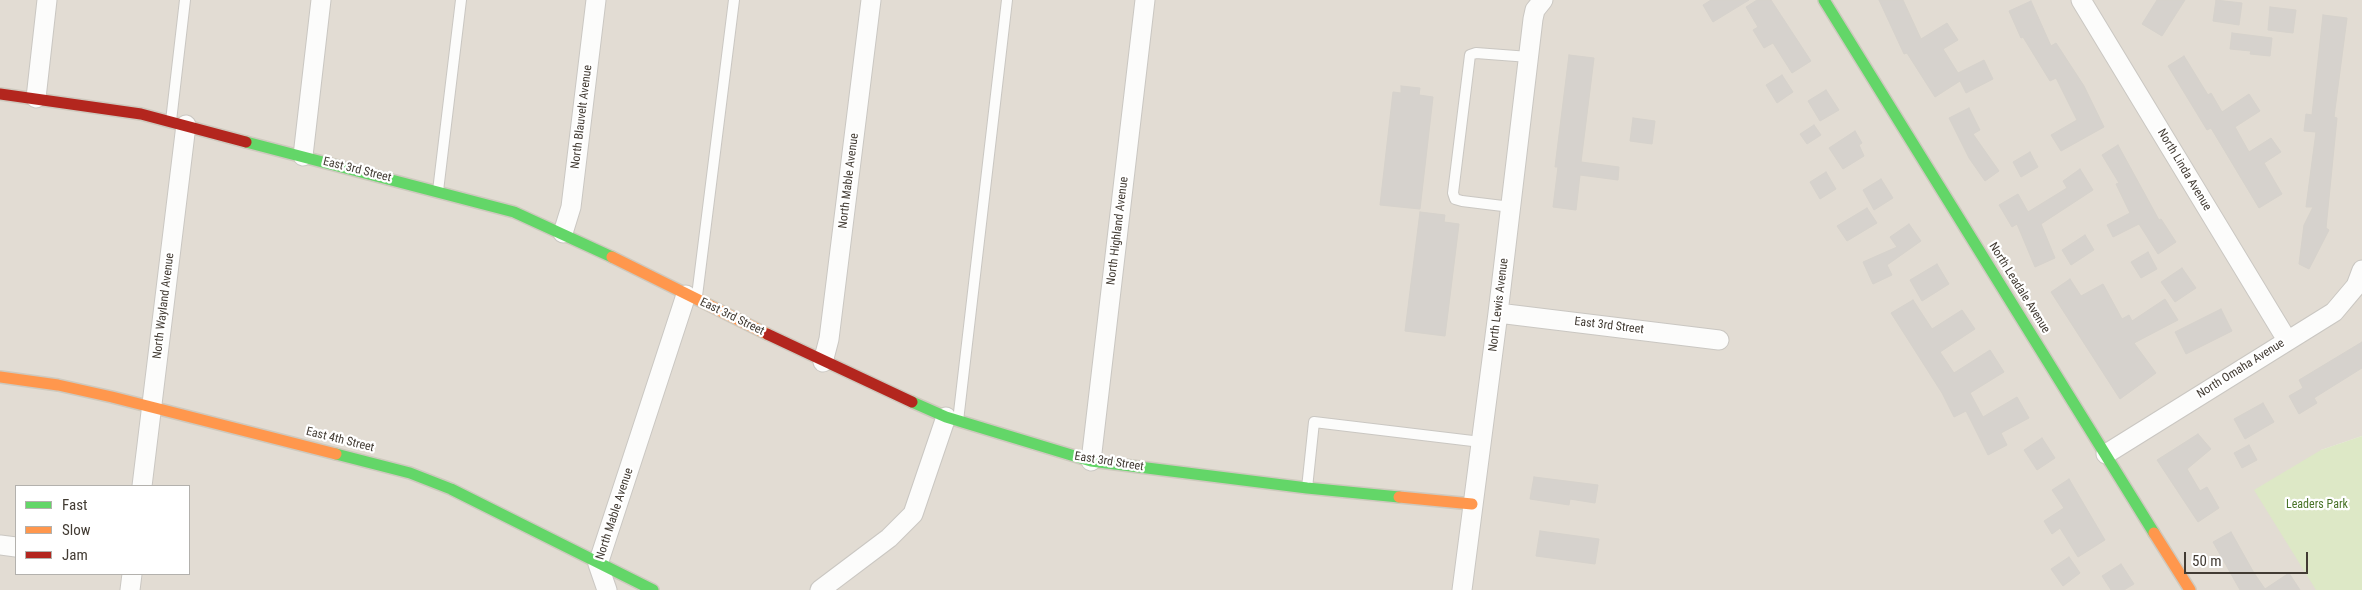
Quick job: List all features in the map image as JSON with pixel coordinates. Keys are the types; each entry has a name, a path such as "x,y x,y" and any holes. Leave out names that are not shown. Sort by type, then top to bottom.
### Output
{"street":[{"path":"36,98 47,0"},
{"path":"303,156 321,0"},
{"name":"North Blauvelt Avenue","path":"564,233 571,207 596,0"},
{"name":"North Mable Avenue","path":"823,362 829,339 871,0"},
{"name":"North Highland Avenue","path":"1091,461 1146,0"},
{"name":"North Lewis Avenue","path":"1462,590 1498,313 1533,19 1535,10 1543,0"},
{"name":"North Leadale Avenue","path":"1824,0 2190,590"},
{"name":"North Linda Avenue","path":"2081,0 2287,340"},
{"name":"East 3rd Street","path":"0,94 111,109 178,123 438,190 514,212 564,233 823,362 952,419 1091,461 1307,488 1472,504"},
{"name":"North Wayland Avenue","path":"142,485 178,123"},
{"name":"North Omaha Avenue","path":"2106,454 2334,312 2356,286 2362,270"},
{"name":"North Mable Avenue","path":"607,590 598,564 691,297"},
{"name":"East 3rd Street","path":"1498,313 1720,340"},
{"name":"East 4th Street","path":"0,377 66,386 410,473 451,489 653,590"},
{"path":"820,590 889,538 913,514 952,419"},
{"path":"0,545 15,547"},
{"path":"130,590 132,575"}],"lane":[{"path":"178,123 185,0"},
{"path":"438,190 461,0"},
{"path":"691,297 734,0"},
{"path":"952,419 1007,0"},
{"path":"1511,207 1455,199 1453,193 1454,183 1470,55 1476,53 1529,57"},
{"path":"1307,488 1314,422 1480,442"}],"shaded area":[{"path":"0,0 2362,0 2362,436 2321,450 2316,590 0,590"}],"green space":[{"name":"Leaders Park","path":"2362,436 2362,590 2316,590 2254,490 2321,450"}],"building":[{"path":"1711,0 1749,0 1713,22 1703,5"},
{"path":"1757,0 1771,0 1811,61 1792,73 1773,43 1764,48 1753,30 1758,27 1746,7"},
{"path":"1879,0 1903,0 1921,39 1947,23 1958,40 1943,49 1958,73 1984,60 1993,79 1966,93 1960,81 1935,97 1907,53 1904,54"},
{"path":"2157,0 2185,0 2162,36 2142,24"},
{"path":"2216,0 2242,3 2239,25 2213,21"},
{"path":"2031,1 2051,46 2056,43 2084,86 2104,127 2061,151 2051,135 2077,120 2056,78 2050,81 2023,37 2021,38 2009,11"},
{"path":"2270,7 2296,10 2293,33 2268,30"},
{"path":"2323,15 2347,18 2334,117 2337,118 2326,228 2329,230 2309,269 2299,264 2304,225 2313,207 2306,207 2316,132 2304,131 2306,114 2312,115"},
{"path":"2232,33 2272,38 2270,56 2250,54 2251,51 2230,49"},
{"path":"1569,55 1594,58 1581,162 1619,167 1618,180 1580,175 1576,210 1553,207 1558,167 1555,167"},
{"path":"2184,56 2208,95 2211,93 2222,112 2249,94 2260,111 2235,127 2249,152 2271,138 2281,152 2264,163 2282,194 2259,208 2211,128 2207,130 2168,66"},
{"path":"1782,75 1793,92 1777,103 1766,85"},
{"path":"1401,86 1420,88 1419,95 1433,97 1420,209 1380,205 1393,92 1401,93"},
{"path":"1826,90 1839,110 1820,121 1808,101"},
{"path":"1969,108 1980,130 1973,134 1999,171 1985,181 1969,158 1949,118"},
{"path":"1633,118 1655,121 1652,144 1630,141"},
{"path":"1814,125 1821,135 1807,144 1800,134"},
{"path":"1855,131 1862,143 1859,145 1864,156 1843,169 1829,148"},
{"path":"2118,145 2159,220 2161,219 2176,242 2158,254 2139,224 2113,237 2107,225 2130,213 2116,184 2119,183 2102,155"},
{"path":"2030,152 2038,167 2021,177 2013,162"},
{"path":"2080,169 2093,190 2041,224 2055,258 2035,267 2017,224 2012,227 1999,205 2018,194 2028,212 2067,188 2063,181"},
{"path":"1826,172 1836,189 1820,199 1810,182"},
{"path":"1881,179 1893,198 1874,210 1863,190"},
{"path":"1867,208 1877,223 1847,241 1837,226"},
{"path":"1420,212 1445,215 1444,222 1459,224 1445,336 1405,331"},
{"path":"1909,224 1921,241 1887,265 1892,275 1873,284 1863,262 1897,247 1890,237"},
{"path":"2085,235 2094,250 2071,265 2062,250"},
{"path":"2148,252 2157,269 2141,278 2131,262"},
{"path":"1937,264 1949,284 1922,301 1910,280"},
{"path":"2182,268 2196,288 2175,302 2161,282"},
{"path":"2070,279 2081,296 2103,284 2122,319 2129,315 2132,321 2165,299 2178,320 2134,343 2156,373 2120,399 2051,292"},
{"path":"1913,300 1932,329 1962,310 1975,329 1940,352 1954,373 1990,350 2004,372 1970,393 1983,417 2017,397 2029,418 2001,433 2007,445 1988,455 1966,411 1954,417 1942,393 1891,313"},
{"path":"2221,309 2232,331 2186,354 2175,332"},
{"path":"2362,342 2362,368 2314,398 2317,403 2299,414 2289,396 2303,388 2299,380"},
{"path":"2263,403 2274,422 2245,439 2234,419"},
{"path":"2198,434 2211,449 2187,469 2200,491 2207,487 2219,508 2198,522 2157,460"},
{"path":"2042,438 2055,458 2037,470 2024,450"},
{"path":"2249,445 2257,460 2242,468 2234,453"},
{"path":"1534,477 1598,485 1595,503 1570,499 1569,505 1530,499"},
{"path":"2069,479 2105,540 2078,557 2060,528 2052,534 2044,521 2064,508 2052,490"},
{"path":"1540,531 1599,539 1595,564 1536,556"},
{"path":"2231,532 2265,589 2289,573 2300,590 2240,590 2213,542"},
{"path":"2069,557 2080,573 2063,586 2051,569"},
{"path":"2121,564 2134,584 2124,590 2111,590 2102,576"}],"traffic: fast":[{"path":"1824,0 2154,533"},
{"path":"246,142 514,212 612,257"},
{"path":"912,402 946,417 1091,461 1307,488 1399,497"},
{"path":"336,454 410,473 451,489 653,590"}],"traffic: slow":[{"path":"612,257 767,334"},
{"path":"0,377 58,385 112,397 336,454"},
{"path":"1399,497 1472,504"},
{"path":"2154,533 2190,590"}],"traffic: jam":[{"path":"0,94 141,114 246,142"},
{"path":"767,334 912,402"}]}
